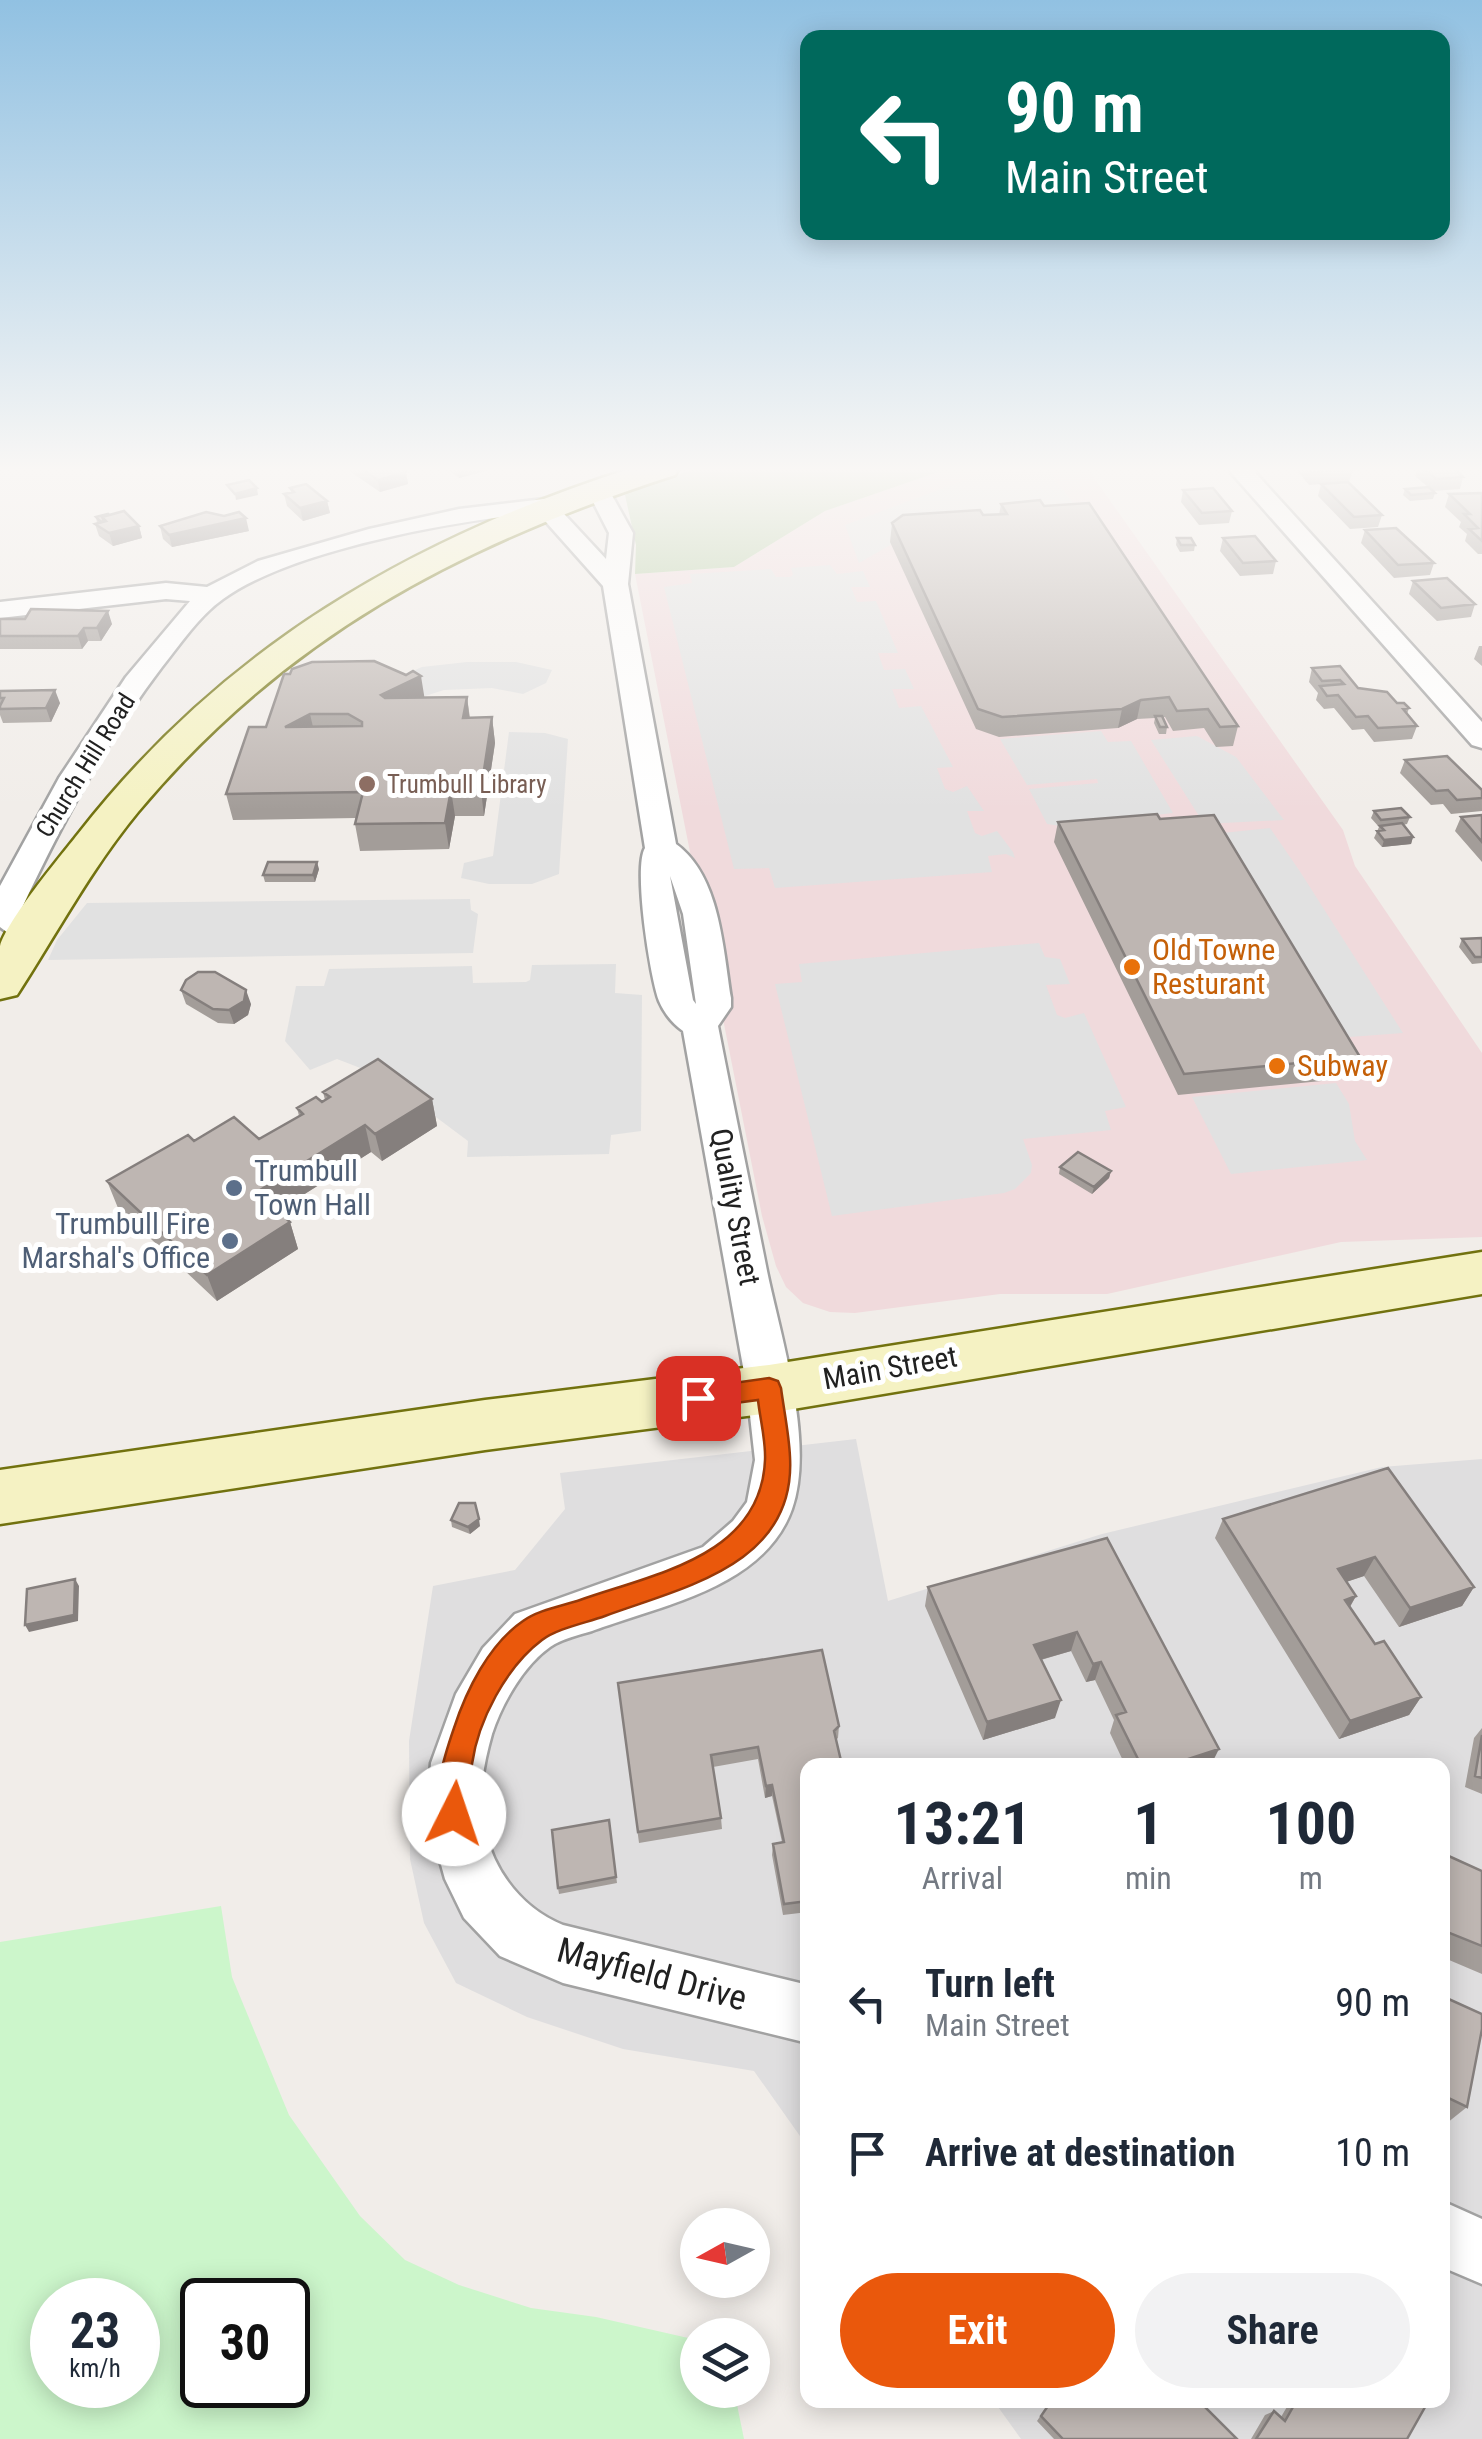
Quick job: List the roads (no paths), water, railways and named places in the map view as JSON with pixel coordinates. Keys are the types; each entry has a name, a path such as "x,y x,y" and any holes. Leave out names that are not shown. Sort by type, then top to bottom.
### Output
{"main road":[{"name":"Church Hill Road","path":"0,984 28,932 92,839 144,776 262,666 393,582"},
{"name":"Main Street","path":"0,1497 448,1430 769,1388 1482,1273"}],"street":[{"name":"Church Hill Road","path":"28,932 3,912 32,850 118,704 188,617 211,595 237,582"},
{"path":"1340,582 1482,739"},
{"name":"Quality Street","path":"614,584 638,696 661,848 653,865 676,1000 686,1016 700,1026 769,1388"},
{"path":"0,610 166,591 211,595"},
{"name":"Quality Street","path":"661,848 672,853 684,869 700,924 714,998 709,1016 700,1026"},
{"path":"664,926 700,924"},
{"name":"Mayfield Drive","path":"769,1388 778,1460 769,1508 750,1534 720,1562 533,1630 501,1664 474,1711 457,1762 454,1814 464,1860 484,1898 520,1936 579,1958 800,2012"},
{"path":"1450,2236 1482,2252"}],"place":[{"name":"Trumbull Library","path":"367,784"},
{"name":"Old Towne Resturant","path":"1132,967"},
{"name":"Subway","path":"1277,1066"},
{"name":"Trumbull Town Hall","path":"234,1188"},
{"name":"Trumbull Fire Marshal's Office","path":"230,1241"}]}
